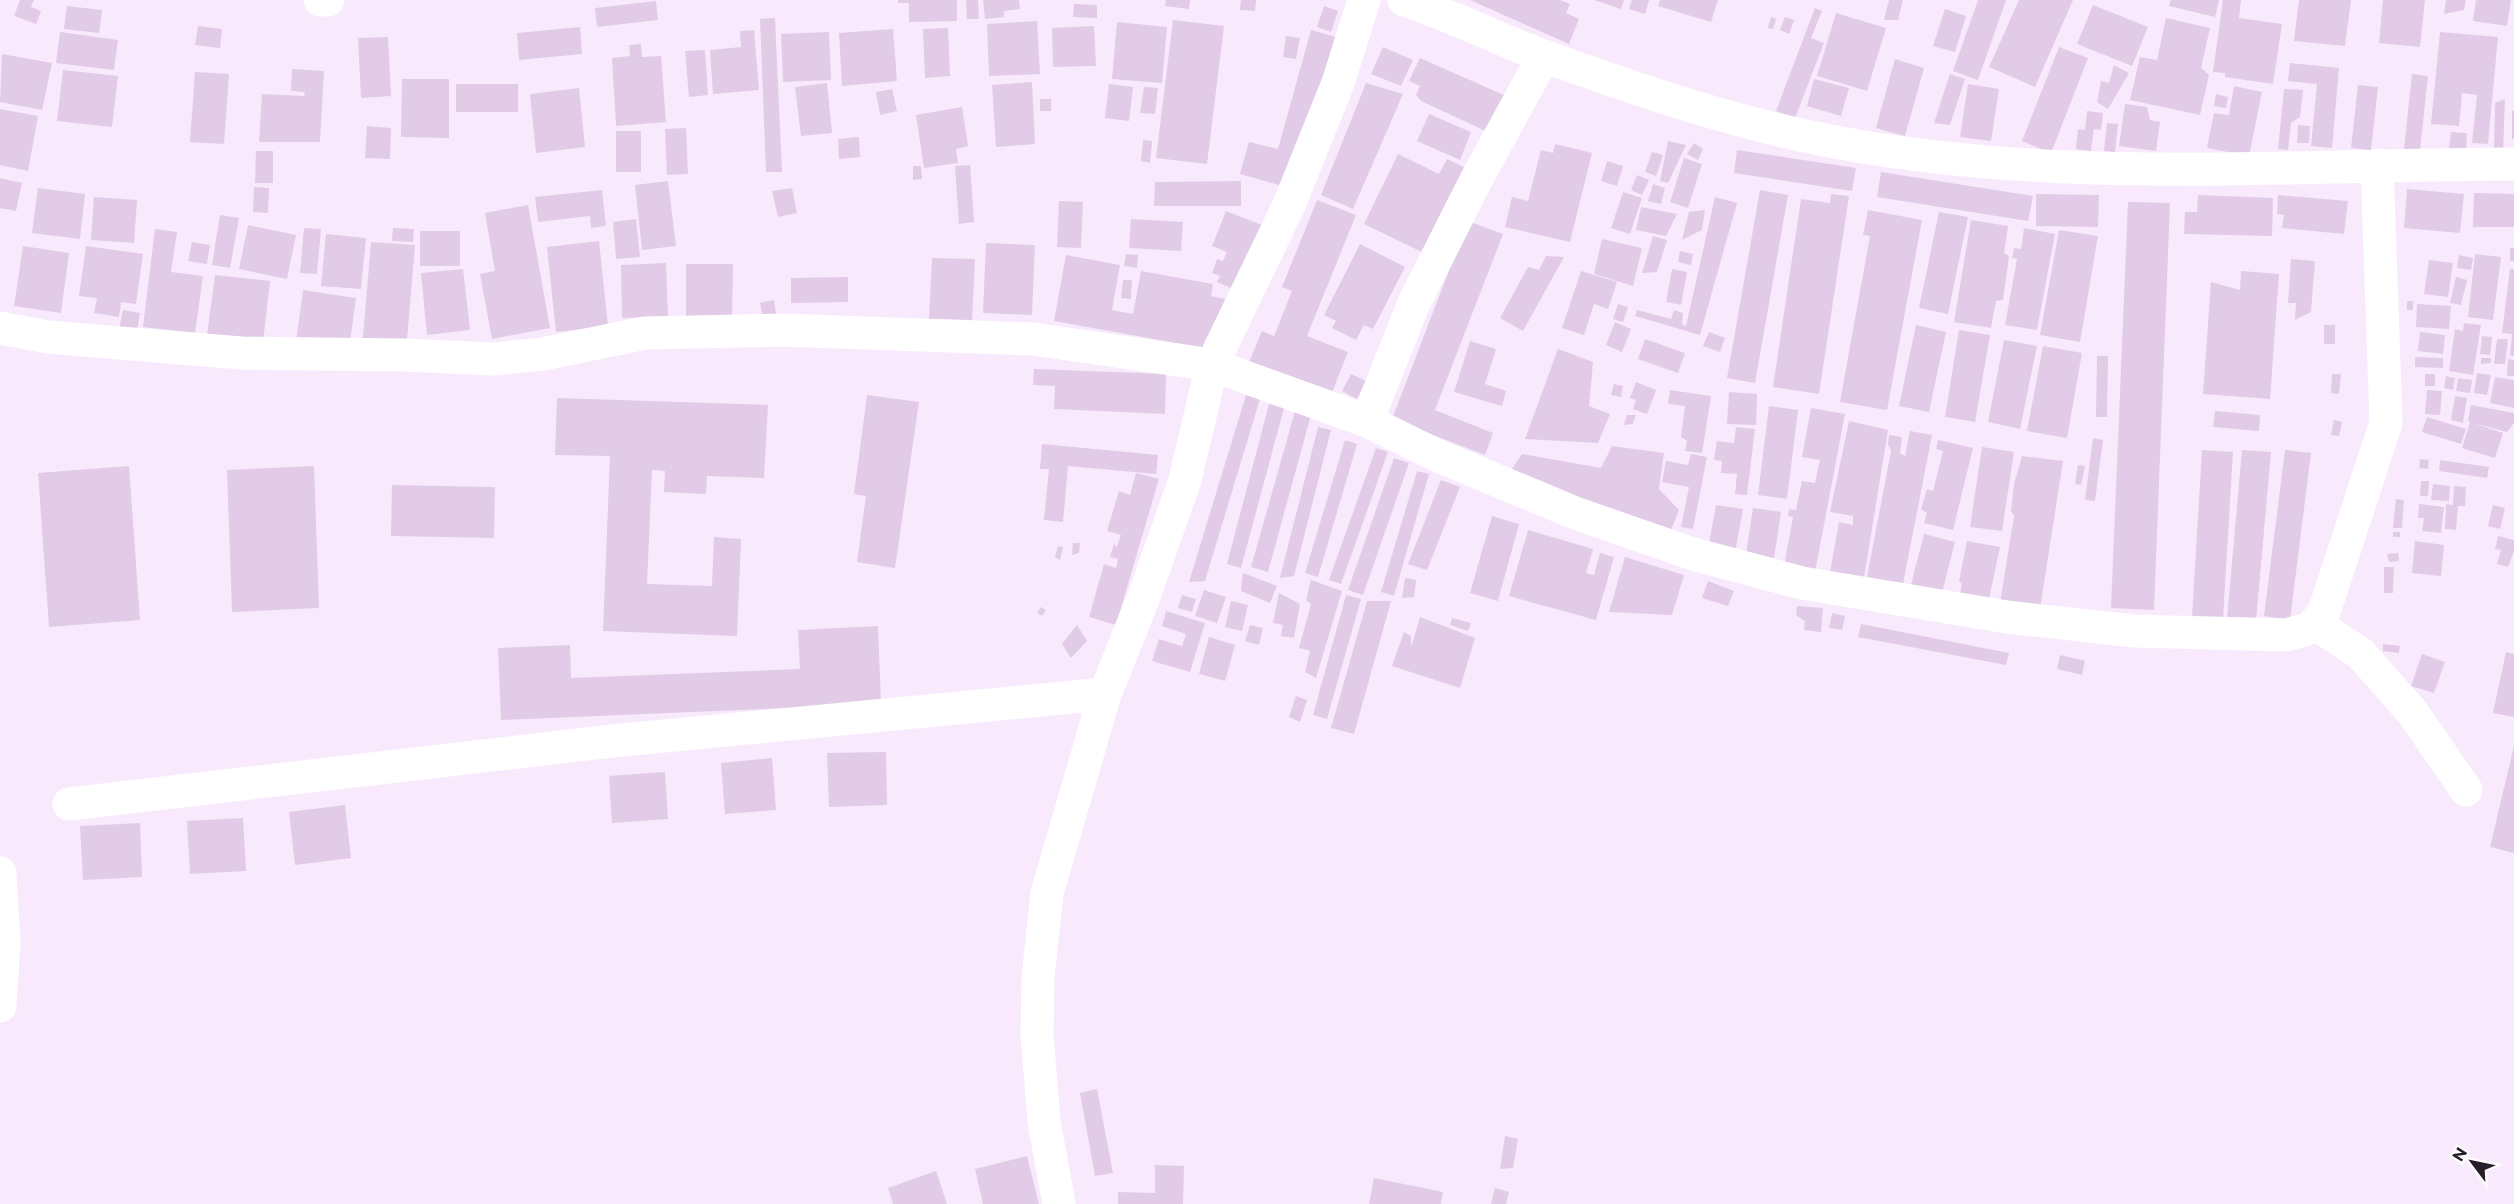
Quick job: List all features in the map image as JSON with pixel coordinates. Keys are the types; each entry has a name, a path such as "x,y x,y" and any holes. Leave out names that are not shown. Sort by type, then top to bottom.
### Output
{"street":[{"path":"320,0 328,0"},
{"path":"1059,1204 1044,1121 1037,1035 1038,977 1047,893 1105,694 1143,599 1185,480 1212,365 1289,205 1338,83 1364,0"},
{"path":"1404,0 1544,56 1683,103 1747,121 1880,150 1995,164 2198,169 2514,164"},
{"path":"1367,421 1414,303 1476,180 1544,56"},
{"path":"0,328 48,337 241,353 404,355 493,360 543,354 645,333 782,330 1033,339 1212,365 1367,421 1436,455 1575,513 1693,554 1802,583 2007,617 2134,631 2287,635 2316,624 2324,612 2386,423 2377,165"},
{"path":"2316,624 2361,654 2413,713 2466,790"},
{"path":"69,804 612,741 1105,694"},
{"path":"0,873 4,944 0,1006"}],"building":[{"path":"20,0 34,0 31,7 41,11 36,24 14,16"},
{"path":"898,0 957,0 957,21 909,22 909,3 898,3"},
{"path":"966,0 978,0 979,19 967,19"},
{"path":"983,0 1019,0 1020,9 1004,11 1004,17 985,19"},
{"path":"1166,0 1190,0 1189,9 1165,6"},
{"path":"1241,0 1256,0 1255,11 1240,10"},
{"path":"1470,0 1560,0 1570,4 1566,13 1579,19 1569,44"},
{"path":"1594,0 1624,0 1621,9"},
{"path":"1632,0 1649,0 1645,14 1629,9"},
{"path":"1660,0 1718,0 1711,22 1658,6"},
{"path":"1889,0 1903,0 1898,20 1884,20"},
{"path":"1978,0 2006,0 1978,80 1953,71"},
{"path":"2019,0 2073,0 2035,87 1989,67"},
{"path":"2171,0 2219,0 2215,17 2169,6"},
{"path":"2223,0 2241,0 2239,18 2282,24 2273,84 2225,77 2225,73 2213,72"},
{"path":"2299,0 2351,0 2345,46 2294,41"},
{"path":"2383,0 2425,0 2420,47 2379,43"},
{"path":"2446,0 2466,0 2464,10 2444,14"},
{"path":"2476,0 2511,0 2507,26 2473,21"},
{"path":"656,1 658,20 597,27 595,8"},
{"path":"1074,4 1097,5 1097,18 1073,17"},
{"path":"2093,5 2148,27 2132,66 2077,44"},
{"path":"67,6 102,10 99,33 64,29"},
{"path":"1324,6 1338,11 1331,32 1317,27"},
{"path":"1815,8 1822,11 1811,38 1824,43 1795,118 1776,111"},
{"path":"1945,9 1966,16 1955,52 1933,46"},
{"path":"1836,13 1886,28 1867,91 1817,76"},
{"path":"1771,17 1776,19 1773,29 1768,28"},
{"path":"1785,17 1794,20 1789,34 1780,30"},
{"path":"775,18 782,172 766,172 760,19"},
{"path":"2166,18 2210,28 2201,68 2209,75 2200,115 2130,100 2140,57 2157,60"},
{"path":"1173,20 1224,26 1207,164 1156,158"},
{"path":"1037,21 1040,74 989,76 987,24"},
{"path":"1117,22 1167,27 1162,83 1112,79"},
{"path":"198,26 222,29 220,48 195,45"},
{"path":"1094,26 1096,66 1053,67 1052,28"},
{"path":"580,27 582,54 519,60 517,33"},
{"path":"948,28 950,76 925,78 923,29"},
{"path":"893,29 897,81 842,86 839,33"},
{"path":"754,30 759,90 713,94 710,50 741,47 740,31"},
{"path":"1311,30 1336,37 1293,189 1240,174 1249,142 1278,149"},
{"path":"60,32 118,40 114,70 56,63"},
{"path":"829,32 831,80 783,82 781,34"},
{"path":"2440,32 2498,37 2488,144 2472,143 2477,95 2462,93 2459,126 2431,124"},
{"path":"1286,36 1300,38 1296,59 1283,57"},
{"path":"388,37 391,96 361,98 358,38"},
{"path":"641,44 642,57 661,56 666,122 616,126 612,58 630,56 629,45"},
{"path":"1383,47 1413,60 1401,86 1371,74"},
{"path":"2059,47 2088,58 2051,153 2022,141"},
{"path":"705,50 708,95 689,97 685,51"},
{"path":"2,54 52,63 42,110 0,102"},
{"path":"1420,58 1506,96 1490,133 1421,101 1416,95 1420,86 1409,81"},
{"path":"1895,59 1924,68 1905,136 1876,128"},
{"path":"2290,63 2339,68 2332,148 2311,146 2317,84 2288,81"},
{"path":"2114,65 2129,73 2108,109 2097,102 2101,81 2109,83"},
{"path":"292,69 324,71 320,142 259,142 262,94 304,96 305,92 291,91"},
{"path":"63,70 118,76 112,127 57,121"},
{"path":"195,72 229,74 224,144 190,142"},
{"path":"1950,74 1965,79 1950,125 1934,123"},
{"path":"2412,74 2428,76 2420,150 2404,149"},
{"path":"402,79 449,79 449,138 401,137"},
{"path":"1814,79 1849,88 1841,116 1807,106"},
{"path":"1032,82 1035,144 996,147 992,85"},
{"path":"827,83 832,133 801,136 795,87"},
{"path":"1366,83 1403,94 1353,209 1321,195"},
{"path":"456,84 518,84 518,112 456,112"},
{"path":"1109,84 1133,87 1129,121 1105,118"},
{"path":"1968,84 1999,89 1991,141 1960,137"},
{"path":"2358,85 2378,87 2371,150 2351,148"},
{"path":"2234,86 2262,92 2249,156 2207,148 2214,113 2229,115"},
{"path":"1144,87 1158,88 1155,114 1140,113"},
{"path":"579,88 585,147 536,153 530,94"},
{"path":"892,89 897,111 880,115 876,92"},
{"path":"2284,89 2303,90 2300,117 2291,123 2288,150 2278,149"},
{"path":"2216,94 2228,97 2226,108 2214,106"},
{"path":"1040,99 1051,99 1051,111 1040,111"},
{"path":"2505,99 2503,152 2494,152 2495,103"},
{"path":"2125,104 2147,107 2150,120 2160,122 2156,151 2119,146"},
{"path":"962,107 968,146 956,149 958,163 924,168 916,115"},
{"path":"0,109 38,116 28,171 0,165"},
{"path":"2087,111 2103,113 2101,130 2094,129 2091,151 2076,149 2078,129 2085,130"},
{"path":"2512,111 2514,111 2514,139 2512,139"},
{"path":"1429,114 1471,132 1460,160 1417,141"},
{"path":"2107,123 2118,124 2115,152 2104,151"},
{"path":"2298,125 2310,126 2309,143 2297,143"},
{"path":"367,126 391,128 390,159 365,158"},
{"path":"686,128 688,174 667,175 665,129"},
{"path":"616,131 641,131 641,172 616,172"},
{"path":"2451,132 2467,133 2466,151 2449,149"},
{"path":"859,137 860,157 839,159 838,139"},
{"path":"1143,140 1152,141 1150,163 1141,161"},
{"path":"1668,141 1686,145 1668,183 1660,181"},
{"path":"1694,143 1703,149 1698,160 1687,154"},
{"path":"1555,144 1592,153 1570,242 1505,227 1512,197 1528,201 1541,150 1553,153"},
{"path":"1737,150 1856,168 1852,191 1734,173"},
{"path":"256,151 273,151 273,183 255,183"},
{"path":"1652,152 1663,155 1656,176 1645,172"},
{"path":"1398,154 1439,174 1447,159 1468,169 1426,254 1364,224"},
{"path":"1684,158 1702,164 1688,208 1670,202"},
{"path":"1607,161 1623,166 1617,186 1601,181"},
{"path":"970,165 974,222 959,224 955,166"},
{"path":"913,166 921,166 922,179 913,180"},
{"path":"1881,172 2033,196 2028,221 1877,197"},
{"path":"1637,175 1649,180 1642,195 1631,190"},
{"path":"0,178 22,183 16,211 0,208"},
{"path":"668,181 676,246 642,250 635,185"},
{"path":"1241,181 1241,206 1154,206 1155,182"},
{"path":"1653,184 1665,188 1661,204 1648,201"},
{"path":"254,187 269,188 268,213 253,212"},
{"path":"38,188 85,194 80,239 32,233"},
{"path":"792,188 797,213 778,217 772,191"},
{"path":"2407,189 2464,194 2460,233 2404,228"},
{"path":"602,190 606,226 591,228 590,216 538,222 535,197"},
{"path":"1760,190 1788,195 1755,383 1727,378"},
{"path":"1623,192 1642,198 1630,234 1611,228"},
{"path":"2474,193 2514,194 2514,227 2473,227"},
{"path":"1831,194 1849,196 1819,394 1773,387 1801,199 1830,203"},
{"path":"2036,194 2099,195 2098,227 2036,226"},
{"path":"2198,195 2273,198 2272,236 2184,234 2185,212 2197,212"},
{"path":"2278,195 2348,201 2344,234 2282,228 2284,215 2277,214"},
{"path":"94,197 137,200 134,243 91,240"},
{"path":"1715,197 1737,203 1700,335 1635,316 1637,310 1671,319 1674,310 1683,313 1682,324 1686,326"},
{"path":"1317,200 1356,215 1307,336 1348,352 1331,395 1249,362 1262,331 1274,336 1292,291 1282,287"},
{"path":"1059,201 1083,202 1081,248 1057,247"},
{"path":"2128,202 2170,203 2154,610 2111,608"},
{"path":"528,205 550,328 492,339 480,274 495,271 485,213"},
{"path":"1641,207 1677,214 1666,236 1636,230"},
{"path":"1705,210 1702,230 1682,240 1689,212"},
{"path":"1868,210 1922,220 1887,410 1840,402 1870,236 1863,235"},
{"path":"1226,211 1262,225 1235,290 1217,282 1220,276 1212,273 1217,259 1223,261 1227,252 1212,246"},
{"path":"1939,212 1968,217 1948,314 1919,308"},
{"path":"220,215 239,218 230,268 212,265"},
{"path":"636,219 640,257 616,259 613,222"},
{"path":"1131,219 1183,222 1181,251 1129,248"},
{"path":"1971,220 2008,226 2004,253 2009,256 2003,300 1996,301 1991,328 1954,322"},
{"path":"1468,221 1503,234 1435,410 1493,433 1485,455 1392,419"},
{"path":"248,225 296,235 287,279 239,269"},
{"path":"304,228 321,229 317,274 300,273"},
{"path":"393,228 414,229 413,242 392,241"},
{"path":"2024,228 2055,234 2037,330 2005,325 2017,259 2012,258 2014,248 2021,249"},
{"path":"155,229 177,232 171,272 203,276 195,333 143,327"},
{"path":"2059,230 2098,236 2080,342 2040,335"},
{"path":"420,231 460,231 460,266 420,266"},
{"path":"326,234 366,238 361,289 321,286"},
{"path":"1653,236 1667,240 1657,272 1642,273"},
{"path":"1602,239 1642,248 1633,286 1594,274"},
{"path":"599,241 608,326 556,332 547,247"},
{"path":"192,242 210,245 207,264 188,261"},
{"path":"371,242 415,245 406,352 362,349"},
{"path":"986,243 1035,245 1032,315 983,313"},
{"path":"1360,244 1405,267 1373,329 1364,325 1356,340 1332,328 1336,321 1324,315"},
{"path":"23,246 69,253 61,313 14,306"},
{"path":"86,246 143,254 136,304 121,302 119,317 94,313 97,298 79,296"},
{"path":"2510,248 2514,248 2514,261 2510,261"},
{"path":"1680,251 1693,254 1691,265 1678,262"},
{"path":"1126,254 1138,255 1137,268 1124,266"},
{"path":"2475,254 2501,257 2493,320 2468,317"},
{"path":"1066,255 1120,265 1112,310 1133,314 1141,271 1213,284 1211,296 1225,299 1215,350 1054,321"},
{"path":"2459,255 2473,258 2471,270 2457,268"},
{"path":"1546,256 1564,257 1523,331 1500,318 1528,267 1539,270"},
{"path":"932,258 975,259 972,320 929,319"},
{"path":"2291,259 2315,261 2311,312 2295,320 2296,303 2288,303"},
{"path":"2429,260 2453,263 2448,297 2424,294"},
{"path":"666,263 668,317 622,318 621,265"},
{"path":"686,264 733,264 732,318 686,318"},
{"path":"463,269 470,330 427,335 421,273"},
{"path":"1672,269 1687,272 1681,305 1666,302"},
{"path":"2510,269 2514,269 2514,356 2510,355 2512,334 2502,333"},
{"path":"1581,271 1617,282 1608,309 1594,304 1584,335 1562,328"},
{"path":"2241,271 2279,274 2270,399 2203,394 2211,282 2240,290"},
{"path":"215,275 270,281 263,342 207,335"},
{"path":"848,277 848,302 791,303 791,278"},
{"path":"2456,277 2467,280 2461,305 2450,303"},
{"path":"1123,280 1132,280 1131,299 1121,298"},
{"path":"303,290 356,298 349,349 296,342"},
{"path":"774,300 777,320 764,323 760,303"},
{"path":"2407,301 2413,301 2413,310 2407,310"},
{"path":"1618,304 1628,307 1623,322 1613,319"},
{"path":"2417,304 2451,306 2449,329 2416,327"},
{"path":"123,310 140,313 137,332 119,329"},
{"path":"1615,322 1631,329 1622,352 1606,345"},
{"path":"2464,323 2481,325 2473,375 2449,371 2455,329 2463,331"},
{"path":"1916,325 1946,332 1929,412 1899,406"},
{"path":"2324,325 2335,325 2335,344 2324,344"},
{"path":"1959,330 1990,335 1975,422 1945,417"},
{"path":"1709,332 1725,338 1720,352 1703,346"},
{"path":"2420,332 2445,335 2443,354 2418,351"},
{"path":"2482,336 2492,337 2490,355 2480,354"},
{"path":"1645,339 1685,353 1678,373 1638,359"},
{"path":"2497,339 2508,339 2505,364 2494,364"},
{"path":"2004,340 2037,346 2020,429 1988,422"},
{"path":"1470,341 1496,349 1485,384 1506,391 1502,406 1454,392"},
{"path":"2043,346 2082,353 2067,438 2027,431"},
{"path":"1558,349 1593,362 1589,406 1610,414 1598,443 1525,439"},
{"path":"2097,356 2108,356 2107,417 2096,417"},
{"path":"2415,357 2443,358 2443,368 2415,367"},
{"path":"2481,358 2491,358 2491,363 2481,364"},
{"path":"2508,359 2514,360 2514,376 2507,376"},
{"path":"1034,369 1166,374 1165,414 1054,409 1055,386 1033,385"},
{"path":"2477,373 2491,375 2487,395 2474,393"},
{"path":"1351,374 1366,381 1357,399 1342,391"},
{"path":"2332,374 2341,374 2339,394 2331,393"},
{"path":"2425,374 2435,374 2435,386 2425,386"},
{"path":"2446,376 2455,378 2453,390 2444,388"},
{"path":"2495,377 2514,380 2514,408 2490,403"},
{"path":"2458,378 2472,380 2470,393 2456,391"},
{"path":"1636,382 1656,390 1647,414 1633,409 1636,400 1630,398"},
{"path":"1614,384 1623,386 1621,397 1611,395"},
{"path":"1670,390 1711,396 1702,453 1685,451 1687,441 1681,437 1685,406 1668,404"},
{"path":"2427,390 2442,391 2440,415 2425,414"},
{"path":"1729,392 1757,394 1756,425 1727,424"},
{"path":"867,395 919,402 895,568 857,562 866,496 854,494"},
{"path":"1246,395 1260,399 1205,581 1189,582"},
{"path":"2455,396 2467,398 2463,423 2451,420"},
{"path":"557,398 768,405 764,478 707,476 706,494 664,492 665,471 652,470 647,584 712,586 714,537 741,539 737,636 603,631 610,456 555,455"},
{"path":"1269,404 1284,408 1241,568 1227,564"},
{"path":"2471,405 2514,413 2514,423 2507,432 2473,423 2503,433 2495,458 2462,448 2470,422 2468,421"},
{"path":"1769,406 1798,410 1787,499 1758,495"},
{"path":"1811,408 1845,414 1815,572 1784,566 1793,517 1788,516 1789,509 1796,510 1802,481 1815,483 1820,460 1802,457"},
{"path":"1295,411 1311,415 1268,572 1251,567"},
{"path":"2215,411 2260,415 2259,431 2213,427"},
{"path":"1627,415 1636,415 1633,424 1624,425"},
{"path":"2427,417 2466,429 2461,444 2422,432"},
{"path":"2334,420 2342,422 2339,436 2331,435"},
{"path":"1849,421 1888,430 1863,584 1829,578 1839,522 1853,525 1853,516 1830,512"},
{"path":"1318,427 1331,430 1294,576 1280,578"},
{"path":"1736,427 1755,429 1747,495 1735,494 1737,474 1721,473 1722,461 1714,460 1717,441 1734,443"},
{"path":"1910,431 1932,435 1902,589 1866,582 1891,451 1888,444 1889,435 1902,437 1900,453 1905,456"},
{"path":"2093,438 2103,440 2095,501 2085,500"},
{"path":"1345,440 1357,444 1318,577 1305,573"},
{"path":"1938,440 1973,448 1953,530 1924,523 1927,513 1921,509 1927,489 1933,491 1943,451 1936,449"},
{"path":"1042,444 1158,455 1156,474 1068,466 1063,522 1044,520 1049,469 1040,469"},
{"path":"1612,446 1664,453 1659,489 1679,510 1669,535 1508,475 1522,454 1601,468"},
{"path":"1982,447 2014,452 2002,531 1970,527"},
{"path":"1376,448 1388,452 1341,584 1329,580"},
{"path":"2202,450 2233,452 2223,619 2192,617"},
{"path":"2242,450 2271,452 2256,621 2227,619"},
{"path":"2285,450 2311,453 2290,620 2264,616"},
{"path":"1691,454 1707,457 1693,529 1681,527 1689,487 1662,482 1666,461 1688,465"},
{"path":"2022,456 2063,461 2040,609 2000,603 2014,516 2011,511 2014,484"},
{"path":"1394,458 1409,463 1363,595 1348,590"},
{"path":"2420,459 2429,460 2428,469 2419,468"},
{"path":"2440,460 2489,467 2487,478 2439,471"},
{"path":"2078,465 2085,466 2081,485 2075,484"},
{"path":"129,466 140,620 49,627 38,473"},
{"path":"314,466 319,608 232,612 227,470"},
{"path":"1417,471 1429,474 1394,596 1381,592"},
{"path":"1136,473 1159,479 1116,625 1089,617 1104,564 1116,568 1118,559 1110,557 1114,544 1117,547 1121,535 1107,531 1119,491 1130,495"},
{"path":"1441,480 1460,487 1427,570 1408,564"},
{"path":"2421,481 2429,481 2428,496 2420,496"},
{"path":"2433,484 2450,486 2449,501 2431,500"},
{"path":"392,485 495,487 494,538 391,536"},
{"path":"2454,486 2466,487 2465,506 2458,506 2456,530 2445,529 2446,504 2453,505"},
{"path":"2396,499 2404,500 2402,528 2393,528"},
{"path":"2419,504 2444,507 2441,533 2422,531 2424,518 2418,518"},
{"path":"1716,505 1743,509 1735,553 1708,549"},
{"path":"2493,505 2505,508 2500,529 2488,526"},
{"path":"1753,508 1781,512 1773,565 1745,560"},
{"path":"1492,516 1519,524 1498,601 1470,593"},
{"path":"1528,530 1593,549 1586,573 1594,575 1600,553 1614,557 1596,620 1509,596"},
{"path":"2393,532 2400,532 2400,537 2393,537"},
{"path":"1924,534 1955,542 1942,593 1911,585"},
{"path":"2498,536 2514,540 2514,551 2508,567 2497,564 2501,550 2495,549"},
{"path":"1967,541 2000,547 1989,599 1960,594 1962,584 1959,581"},
{"path":"2415,541 2444,545 2441,576 2412,573"},
{"path":"1073,543 1080,543 1079,553 1072,555"},
{"path":"1058,546 1063,547 1060,560 1055,557"},
{"path":"2398,553 2399,561 2389,562 2387,554"},
{"path":"1625,557 1684,575 1672,615 1609,612"},
{"path":"2384,567 2394,567 2393,593 2384,593"},
{"path":"1243,573 1277,586 1270,603 1241,591"},
{"path":"1405,578 1416,580 1414,597 1402,598"},
{"path":"1311,580 1342,591 1316,678 1305,672 1310,651 1299,648 1311,604 1306,600"},
{"path":"1708,581 1734,591 1728,606 1702,598"},
{"path":"1204,590 1226,597 1217,623 1195,616"},
{"path":"1279,593 1300,604 1294,638 1281,636 1283,625 1273,623"},
{"path":"1182,595 1196,599 1192,612 1178,608"},
{"path":"1346,595 1361,599 1327,719 1313,715"},
{"path":"1231,601 1248,605 1242,631 1225,627"},
{"path":"1367,601 1391,601 1354,734 1331,728"},
{"path":"1797,606 1823,608 1821,632 1804,630 1805,621 1796,615"},
{"path":"1041,607 1046,610 1042,616 1037,613"},
{"path":"1166,611 1205,623 1190,672 1152,661 1159,639 1182,646 1186,634 1162,626"},
{"path":"1832,613 1845,616 1842,630 1829,628"},
{"path":"1420,617 1475,638 1460,688 1392,666 1404,632 1411,636 1411,648"},
{"path":"1452,618 1471,623 1468,631 1450,625"},
{"path":"1861,624 2009,653 2006,665 1858,637"},
{"path":"1077,625 1087,641 1071,658 1062,644"},
{"path":"1250,625 1263,628 1259,645 1245,641"},
{"path":"878,626 881,704 501,720 498,648 570,645 571,678 800,669 798,630"},
{"path":"1209,637 1235,645 1225,681 1199,674"},
{"path":"2383,644 2400,646 2399,653 2383,651"},
{"path":"2506,652 2514,654 2514,717 2493,713"},
{"path":"2422,654 2445,662 2434,693 2411,686"},
{"path":"2060,655 2085,661 2082,675 2057,669"},
{"path":"1296,696 1307,700 1300,722 1289,717"},
{"path":"2514,746 2514,853 2490,847"},
{"path":"886,752 887,805 829,807 827,753"},
{"path":"772,758 776,810 725,814 721,763"},
{"path":"665,772 668,819 612,823 609,776"},
{"path":"345,805 351,858 295,865 289,812"},
{"path":"243,818 246,871 190,874 187,821"},
{"path":"140,823 142,877 83,880 80,826"},
{"path":"1097,1089 1113,1173 1095,1176 1080,1093"},
{"path":"1505,1136 1518,1139 1513,1168 1500,1169"},
{"path":"1027,1156 1039,1204 983,1204 975,1169"},
{"path":"1155,1165 1184,1166 1183,1204 1118,1204 1118,1192 1155,1193"},
{"path":"936,1171 947,1204 893,1204 888,1188"},
{"path":"1374,1178 1443,1192 1441,1204 1369,1204"},
{"path":"1495,1188 1509,1192 1506,1204 1491,1204"}]}
